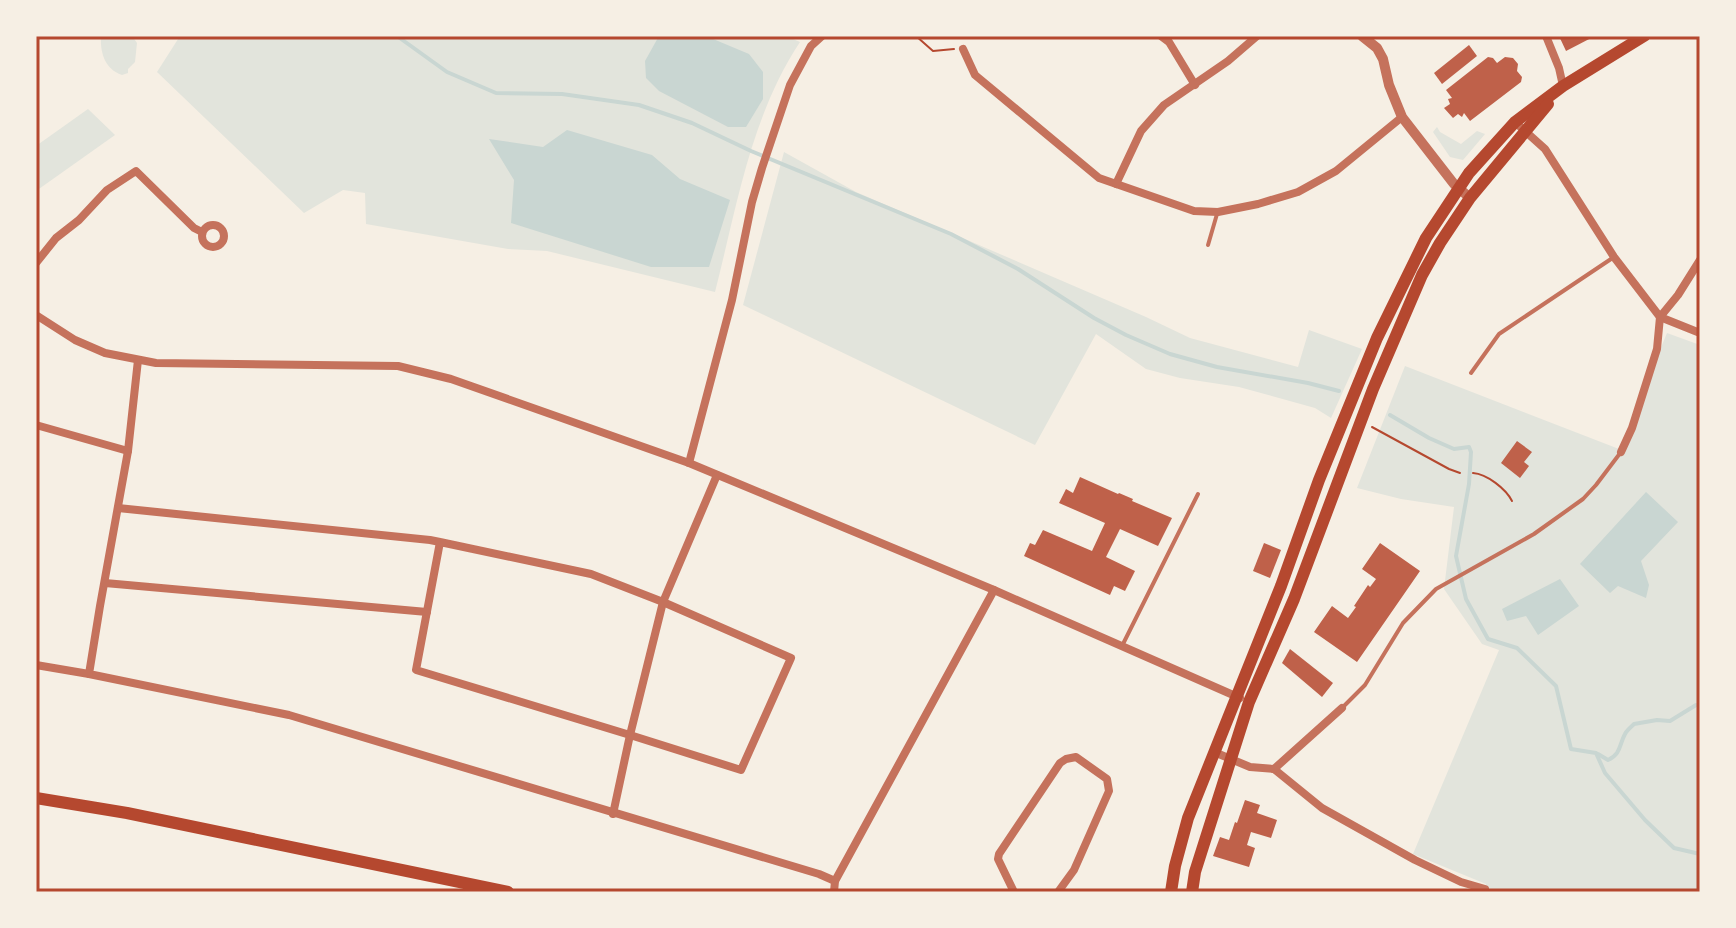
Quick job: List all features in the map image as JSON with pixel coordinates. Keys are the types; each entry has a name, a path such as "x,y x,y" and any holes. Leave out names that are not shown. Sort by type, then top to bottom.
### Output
{"main road":[{"path":"1171,892 1188,818 1281,586 1319,480 1377,338 1426,238 1483,156 1563,86 1644,36"},
{"path":"1192,892 1195,872 1249,702 1294,599 1408,305 1440,243 1520,126"},
{"path":"36,798 127,813 508,892"}],"street":[{"path":"689,463 732,300 762,168 790,85 811,46 822,36"},
{"path":"1161,36 1169,42 1195,85"},
{"path":"1116,184 1141,131 1164,105 1228,61 1257,36"},
{"path":"1362,36 1377,48 1383,59 1402,117 1458,188 1470,198"},
{"path":"1546,36 1563,86"},
{"path":"963,49 975,75 1099,178 1194,211 1218,212 1298,192 1336,171 1402,117"},
{"path":"1520,126 1545,149 1614,257 1660,317 1700,333"},
{"path":"36,263 56,238 79,220 107,190 136,171 194,228 202,232"},
{"path":"1621,452 1632,428 1657,349 1660,317 1700,260"},
{"path":"36,315 105,353 156,363 398,366 451,379 689,463 994,590 1249,702"},
{"path":"89,674 128,451 138,360"},
{"path":"36,425 128,451"},
{"path":"613,814 663,602 717,475"},
{"path":"118,508 440,542 591,574 663,602 791,658 741,770 416,670 440,542"},
{"path":"105,583 427,612"},
{"path":"834,892 835,881 994,590"},
{"path":"36,665 289,715 835,881"},
{"path":"1274,769 1342,708"},
{"path":"1214,752 1250,767 1274,769 1322,808 1415,860 1461,882 1485,889"},
{"path":"1014,892 1001,866 999,854 1060,763 1076,757 1107,779 1109,791 1074,870 1058,892"},
{"path":"1456,892 1461,882"}],"lane":[{"path":"1208,245 1218,212"},
{"path":"1471,373 1499,334 1614,257"},
{"path":"1342,708 1365,685 1403,623 1436,589 1534,534 1583,499 1621,452"},
{"path":"1122,646 1198,494"}],"path":[{"path":"916,36 933,51 963,49"},
{"path":"1372,427 1460,473"},
{"path":"1473,473 1481,474 1509,494 1512,501"}],"shaded area":[{"path":"101,36 132,36 137,43 135,62 128,73 122,75 108,65 101,48"},
{"path":"180,36 786,36 800,42 783,70 757,131 715,292 547,251 508,249 366,224 365,193 343,190 304,213 157,72"},
{"path":"659,36 706,36 749,54 763,72 763,99 746,127 728,127 659,91 646,78 645,61"},
{"path":"88,109 115,135 36,191 36,146"},
{"path":"1437,127 1461,144 1477,131 1485,134 1463,160 1450,157 1433,132"},
{"path":"567,130 652,155 680,179 730,200 709,267 651,267 511,223 514,180 489,139 543,147"},
{"path":"784,152 856,192 1190,338 1298,367 1309,330 1362,349 1331,418 1315,408 1239,387 1146,369 1096,334 1035,445 743,305"},
{"path":"1667,333 1700,345 1700,892 1483,892 1486,884 1413,854 1499,650 1482,644 1444,589 1454,507 1357,488 1405,366 1619,449"},
{"path":"1646,492 1678,522 1641,561 1649,585 1646,598 1618,586 1610,593 1580,564"},
{"path":"1560,579 1579,606 1538,635 1526,616 1507,621 1502,609"}],"building":[{"path":"1559,36 1595,36 1566,51"},
{"path":"1469,45 1477,56 1442,84 1434,73"},
{"path":"1488,57 1497,63 1505,57 1513,58 1518,64 1521,82 1470,121 1464,113 1462,117 1458,114 1453,118 1444,108 1450,104 1448,99 1452,98 1446,90"},
{"path":"1517,441 1532,452 1524,462 1529,466 1520,478 1501,463"},
{"path":"1080,477 1172,518 1158,546 1120,529 1106,557 1135,571 1125,591 1114,586 1110,595 1024,556 1030,543 1035,545 1043,530 1092,551 1105,523 1059,503 1066,489 1073,493"},
{"path":"1264,543 1281,550 1270,578 1253,571"},
{"path":"1380,543 1420,571 1357,662 1314,632 1332,606 1348,618 1368,585 1370,587 1376,579 1362,569"},
{"path":"1290,649 1333,683 1322,697 1282,663"},
{"path":"1245,800 1260,805 1257,813 1277,820 1271,838 1251,832 1247,845 1255,848 1249,867 1213,856 1220,837 1229,840"}],"waterway":[{"path":"397,36 447,72 496,93 562,94 639,105 692,123 751,151 951,234 1018,269 1094,318 1170,354 1217,367 1339,391"},
{"path":"1390,415 1454,449 1469,447 1469,484 1456,556 1466,599 1488,639 1517,648 1556,686 1571,749 1596,753 1605,773 1645,820 1674,848 1700,854"},
{"path":"1598,754 1608,760 1612,758 1634,724 1670,721 1696,705"}]}
